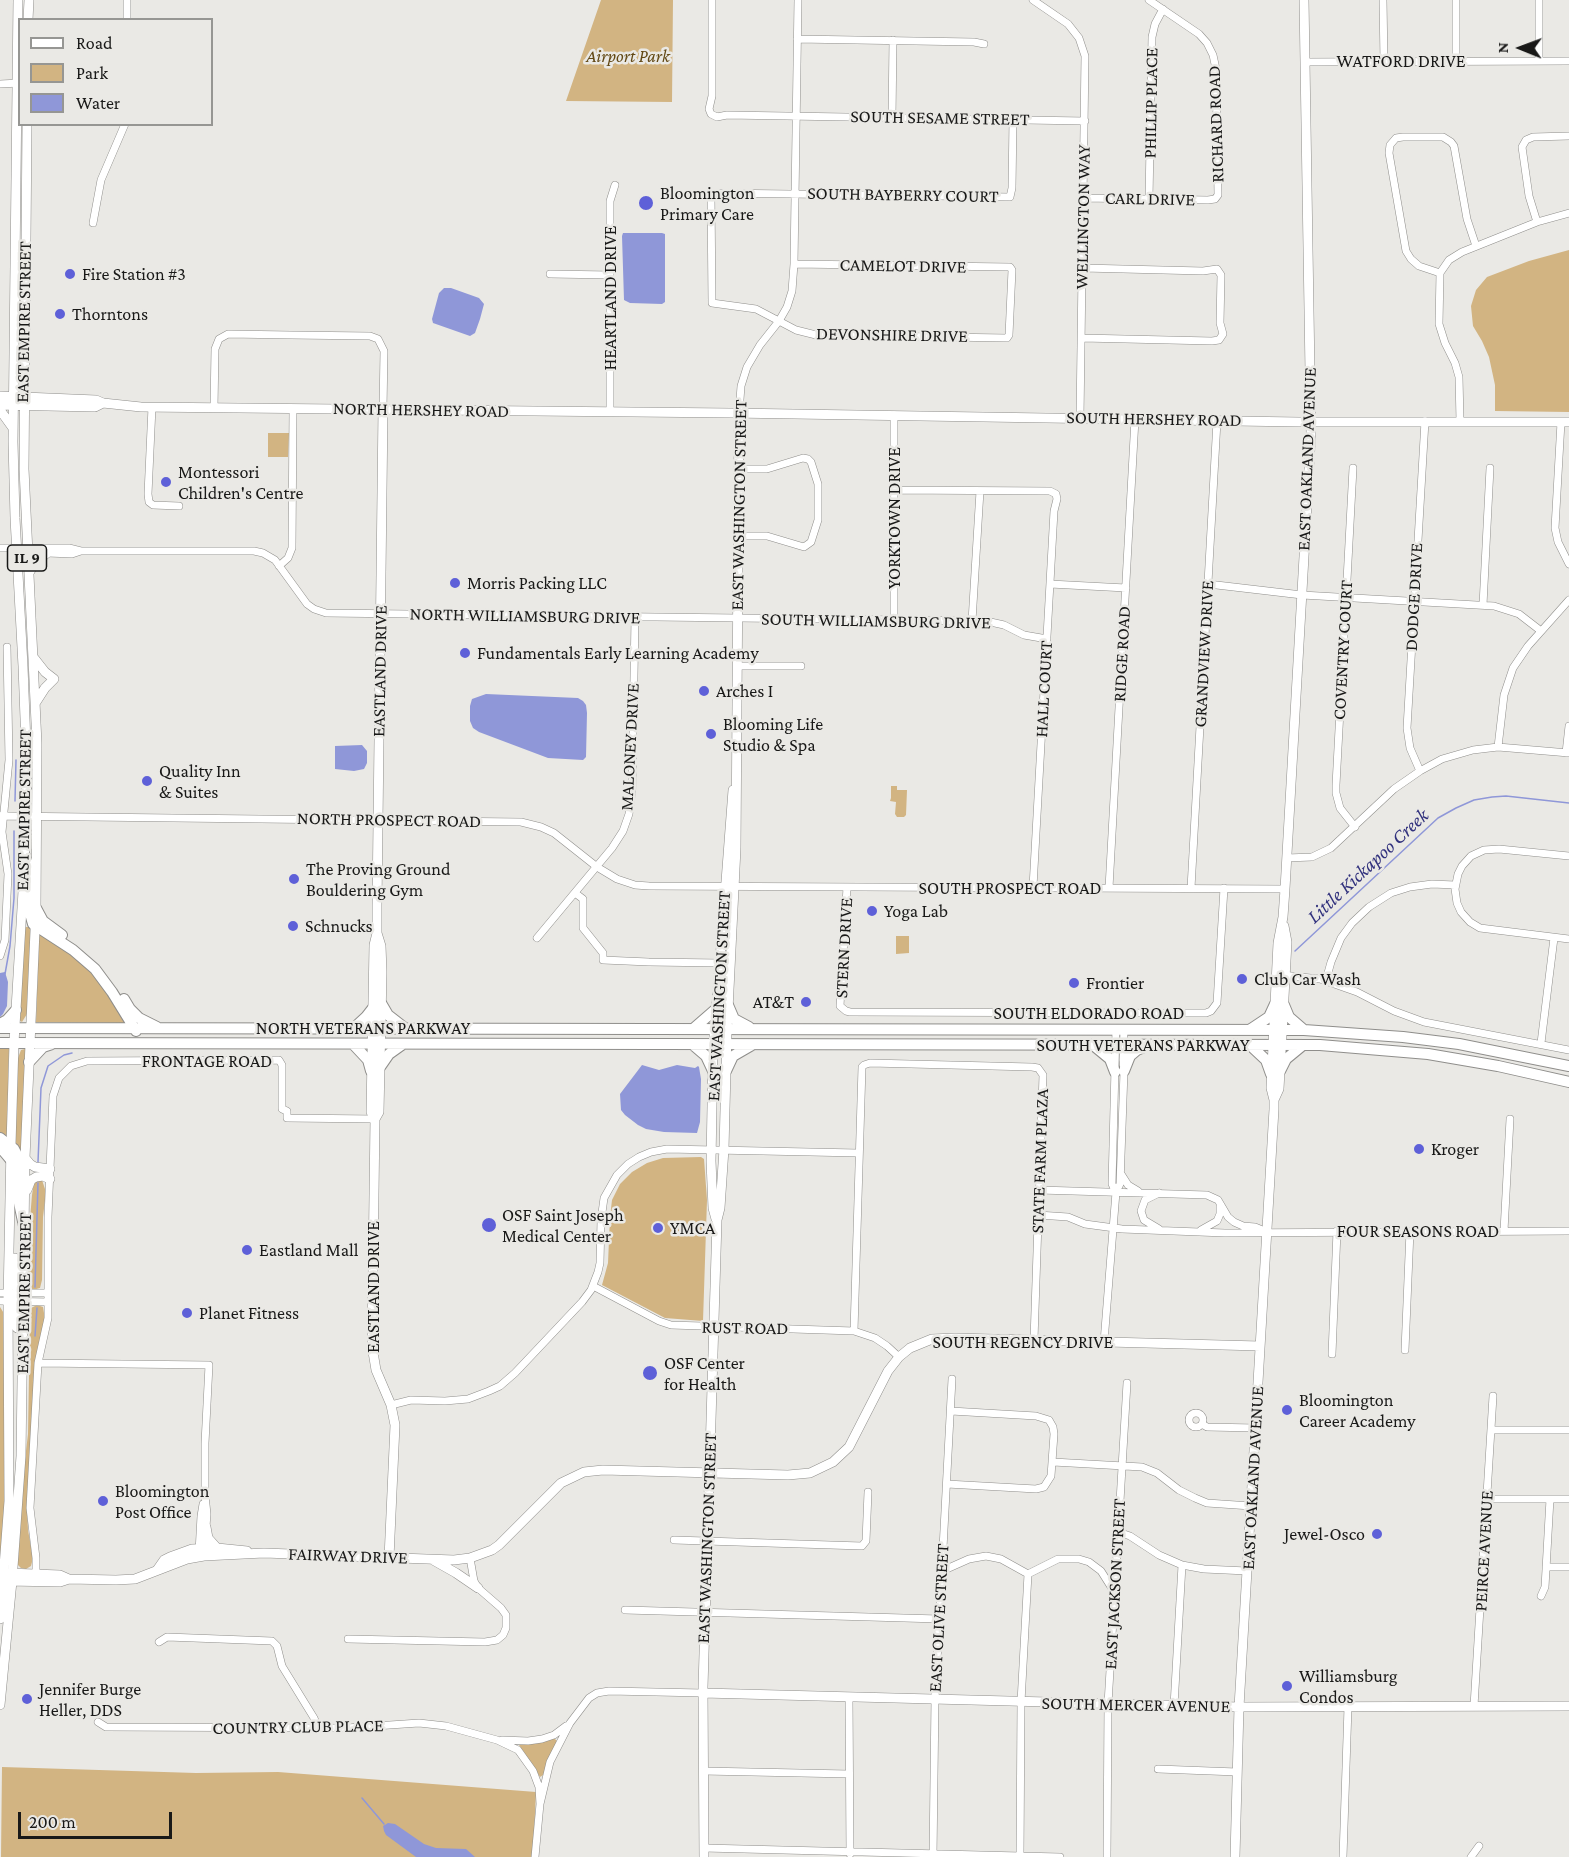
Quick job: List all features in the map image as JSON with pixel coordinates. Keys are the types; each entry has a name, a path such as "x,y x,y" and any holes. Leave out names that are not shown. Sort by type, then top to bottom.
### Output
{"highway":[{"path":"25,856 30,869 30,915 36,927 73,950 95,969 112,992 133,1029 157,1044"},
{"path":"36,908 43,921 84,949 99,963 114,981 134,1014 160,1029"},
{"path":"1250,1029 1269,1017 1279,1004 1288,1017 1304,1030"},
{"path":"728,1005 734,1019 755,1029"},
{"path":"353,1029 377,1006 407,1029"},
{"path":"693,1029 707,1019 716,1008"},
{"path":"0,1026 16,1010"},
{"name":"NORTH VETERANS PARKWAY","path":"0,1026 133,1029 727,1030"},
{"name":"SOUTH VETERANS PARKWAY","path":"727,1030 1304,1030 1449,1042 1569,1066"},
{"name":"NORTH VETERANS PARKWAY","path":"0,1043 713,1044"},
{"path":"29,1062 44,1047 54,1043"},
{"path":"353,1044 376,1069 389,1054 404,1044"},
{"path":"691,1044 706,1056 713,1071"},
{"name":"SOUTH VETERANS PARKWAY","path":"713,1044 1304,1045 1428,1054 1498,1066 1569,1082"},
{"path":"726,1071 733,1056 755,1044"},
{"path":"1093,1045 1110,1059 1120,1072 1137,1050 1149,1045"},
{"path":"1250,1045 1276,1072 1286,1059 1304,1045"},
{"path":"0,1138 10,1160"},
{"path":"5,1146 15,1149 18,1157 18,1198 24,1226"}],"main road":[{"name":"EAST EMPIRE STREET","path":"5,1146 15,1028 26,816 26,724 16,549 13,428 18,0"},
{"path":"28,18 29,0"},
{"name":"EAST OAKLAND AVENUE","path":"1235,1857 1239,1707 1266,1232 1274,1100 1279,1089 1276,1072 1281,975 1278,943 1283,917 1287,858 1311,422 1304,0"},
{"name":"EAST EMPIRE STREET","path":"0,1619 22,1411 12,1297 24,1226 30,1028 36,927 38,816 36,702 28,575 24,429 27,126"},
{"path":"0,394 13,378"},
{"path":"24,381 40,402 24,429"},
{"name":"NORTH HERSHEY ROAD","path":"0,394 13,401"},
{"name":"NORTH HERSHEY ROAD","path":"0,405 13,401 96,400 103,404 152,407 739,413"},
{"name":"EASTLAND DRIVE","path":"383,409 377,933 374,945 379,1112 375,1119 372,1353 378,1377 391,1406 395,1432 389,1558"},
{"path":"0,411 13,428"},
{"name":"SOUTH HERSHEY ROAD","path":"739,413 1217,421 1565,422"},
{"name":"EAST WASHINGTON STREET","path":"704,1853 703,1693 713,1327 717,1220 720,1208 724,1149 730,808 736,773 739,413"},
{"path":"28,575 35,563 47,554"},
{"path":"34,658 54,679 36,702"},
{"name":"EAST WASHINGTON STREET","path":"717,1220 713,1208 713,1044 729,887"},
{"path":"25,1158 28,1163 50,1174"},
{"name":"EAST EMPIRE STREET","path":"0,1705 9,1501 12,1297 10,1160"},
{"path":"24,1201 31,1180 50,1174"},
{"name":"SOUTH REGENCY DRIVE","path":"470,1558 499,1545 553,1491 574,1476 584,1472 603,1470 801,1475 827,1466 849,1447 888,1371 899,1357 916,1345 940,1338 1260,1346"},
{"path":"206,1527 208,1538 218,1548"},
{"name":"FAIRWAY DRIVE","path":"202,1552 218,1548 264,1553"},
{"name":"FAIRWAY DRIVE","path":"6,1577 60,1582 69,1579 127,1580 156,1571 164,1560 186,1550 389,1558 470,1558"},
{"path":"431,1559 478,1588"},
{"name":"FAIRWAY DRIVE","path":"6,1577 36,1574 60,1575 69,1579"},
{"name":"SOUTH MERCER AVENUE","path":"703,1693 1239,1707 1569,1706"}],"street":[{"path":"127,0 127,18"},
{"name":"SOUTH SESAME STREET","path":"712,0 711,114 719,117 1084,121"},
{"name":"EAST WASHINGTON STREET","path":"739,413 741,386 747,367 760,345 779,321 790,296 794,264 798,0"},
{"name":"WELLINGTON WAY","path":"1033,0 1066,22 1079,38 1085,57 1080,418"},
{"path":"1149,0 1163,9"},
{"path":"1383,0 1384,62"},
{"path":"1456,0 1456,61"},
{"path":"1539,0 1539,61"},
{"name":"RICHARD ROAD","path":"1163,9 1199,34 1211,51 1216,69 1218,186 1216,197"},
{"name":"PHILLIP PLACE","path":"1149,199 1152,38 1155,24 1163,9"},
{"path":"797,39 984,44"},
{"path":"892,118 893,40"},
{"name":"WATFORD DRIVE","path":"1305,62 1569,61"},
{"path":"0,84 18,84"},
{"name":"SOUTH BAYBERRY COURT","path":"712,195 717,193 1011,196 1013,120"},
{"path":"93,224 100,180 124,126"},
{"path":"1536,222 1529,196 1522,147 1526,140 1533,137 1569,136"},
{"path":"1440,273 1416,263 1405,248 1389,153 1389,145 1396,138 1443,137 1454,146 1467,219 1476,246"},
{"name":"HEARTLAND DRIVE","path":"610,412 610,201 615,185"},
{"name":"DEVONSHIRE DRIVE","path":"712,195 711,302 756,309 796,330 823,335 1005,339 1008,337"},
{"name":"CARL DRIVE","path":"1083,198 1208,200 1216,197"},
{"path":"1460,421 1459,377 1439,324 1440,273 1445,264 1454,256 1536,222 1569,213"},
{"name":"CAMELOT DRIVE","path":"794,264 1011,268 1008,337"},
{"path":"1082,338 1212,341 1219,340 1223,334 1220,323 1221,275 1218,269 1083,268"},
{"path":"550,274 610,274"},
{"path":"214,408 215,349 219,339 228,334 374,337 381,343 384,351 383,409"},
{"path":"152,407 149,502 153,505 179,506"},
{"path":"279,566 288,558 292,548 293,408"},
{"name":"YORKTOWN DRIVE","path":"894,415 894,620"},
{"name":"RIDGE ROAD","path":"1109,888 1136,419"},
{"name":"GRANDVIEW DRIVE","path":"1191,888 1217,421"},
{"name":"DODGE DRIVE","path":"1420,771 1410,748 1407,728 1425,421"},
{"path":"1565,422 1555,528 1561,550 1569,564"},
{"path":"739,470 767,469 806,459 811,462 818,484 818,520 811,542 807,546 767,536 739,536"},
{"name":"COVENTRY COURT","path":"1353,468 1336,793 1340,808 1354,827"},
{"path":"1483,604 1490,468"},
{"path":"894,490 980,491 972,621"},
{"name":"HALL COURT","path":"980,491 1054,492 1057,499 1054,511 1033,887"},
{"path":"0,548 47,554 72,554 81,550"},
{"name":"NORTH WILLIAMSBURG DRIVE","path":"27,550 72,548 81,550 254,551 270,557 302,599 314,609 326,613 738,618"},
{"path":"1050,584 1126,588"},
{"path":"1208,584 1302,595 1483,604 1514,611 1528,619 1541,631"},
{"path":"1498,747 1508,680 1521,654 1569,600"},
{"name":"MALONEY DRIVE","path":"537,938 597,867 623,831 629,814 632,791 635,618"},
{"name":"SOUTH WILLIAMSBURG DRIVE","path":"738,618 972,621 995,623 1024,635 1047,639"},
{"path":"1,954 6,940 8,874 2,816 9,760 7,646"},
{"path":"738,666 801,666"},
{"path":"1287,858 1306,858 1323,854 1394,789 1420,771 1456,754 1498,747 1567,753 1569,726"},
{"name":"NORTH PROSPECT ROAD","path":"2,816 528,823 560,836 597,867 617,879 634,885 729,887"},
{"path":"1569,856 1498,849 1484,850 1465,862 1455,885 1458,908 1474,925 1487,930 1569,939"},
{"path":"1326,980 1341,938 1352,923 1374,903 1391,893 1410,887 1432,884 1455,885"},
{"name":"SOUTH PROSPECT ROAD","path":"729,887 1285,889"},
{"name":"STERN DRIVE","path":"842,1009 840,998 847,887"},
{"name":"SOUTH ELDORADO ROAD","path":"842,1009 850,1012 1206,1013 1211,1011 1217,1003 1224,888"},
{"path":"575,893 583,899 583,928 603,952 603,960 720,963"},
{"path":"1542,1043 1554,938"},
{"path":"1281,975 1326,980 1424,1022 1569,1050"},
{"path":"1104,1342 1116,1192 1120,1184 1120,1029"},
{"name":"FRONTAGE ROAD","path":"50,1174 52,1096 56,1082 75,1064 92,1060 279,1060 282,1065 282,1109 287,1111 287,1119 375,1119"},
{"name":"STATE FARM PLAZA","path":"854,1331 861,1071 864,1065 870,1063 1038,1068 1043,1075 1034,1340"},
{"path":"1116,1192 1112,1184 1112,1159 1120,1072"},
{"path":"1504,1230 1510,1119"},
{"path":"1112,1159 1120,1142"},
{"path":"391,1406 411,1400 468,1399 500,1386 515,1373 582,1302 593,1286 600,1263 604,1198 617,1175 632,1161 667,1149 858,1153"},
{"path":"1120,1171 1128,1185 1139,1192"},
{"path":"36,1574 30,1508 38,1363 47,1323 50,1174"},
{"path":"1039,1190 1207,1195 1220,1203 1232,1221 1225,1233"},
{"path":"1160,1230 1144,1220 1140,1211 1145,1200 1161,1192"},
{"path":"1199,1231 1217,1221 1220,1214 1220,1203"},
{"name":"FOUR SEASONS ROAD","path":"1038,1215 1068,1217 1085,1224 1114,1227 1225,1233 1569,1231"},
{"name":"FOUR SEASONS ROAD","path":"1232,1221 1266,1232"},
{"path":"1405,1350 1410,1231"},
{"path":"1332,1354 1337,1232"},
{"path":"37,1293 44,1284 48,1272"},
{"name":"RUST ROAD","path":"593,1286 660,1321 684,1327 854,1331 881,1341 899,1357"},
{"path":"12,1297 37,1293 48,1297"},
{"path":"12,1297 48,1297"},
{"path":"38,1363 208,1365 205,1443 206,1527 202,1552"},
{"name":"EAST OLIVE STREET","path":"933,1855 935,1700 952,1379"},
{"name":"EAST JACKSON STREET","path":"1107,1857 1108,1704 1126,1383"},
{"name":"PEIRCE AVENUE","path":"1474,1706 1493,1396"},
{"path":"947,1484 1039,1489 1051,1479 1053,1462 1054,1434 1049,1420 1036,1416 951,1411"},
{"path":"1202,1424 1207,1427 1255,1428"},
{"path":"1491,1430 1569,1430"},
{"path":"1053,1462 1142,1467 1150,1469 1184,1493 1207,1503 1251,1506"},
{"path":"674,1540 862,1546 866,1541 868,1492"},
{"path":"202,1552 201,1516 205,1495"},
{"path":"1487,1499 1569,1499"},
{"path":"1541,1596 1545,1587 1550,1499"},
{"path":"1118,1533 1130,1536 1159,1555 1182,1565 1204,1569 1247,1571"},
{"path":"942,1571 969,1558 986,1556 1001,1559 1028,1574"},
{"path":"348,1639 485,1642 501,1637 505,1632 507,1618 501,1608 478,1588 474,1581 470,1558"},
{"path":"1028,1574 1058,1559 1079,1559 1089,1562 1101,1571 1114,1592"},
{"path":"1174,1706 1182,1565"},
{"path":"1546,1567 1569,1567"},
{"path":"1020,1856 1022,1702 1028,1574"},
{"path":"625,1610 939,1619"},
{"path":"159,1642 167,1637 272,1641 277,1646 282,1666 318,1728"},
{"name":"COUNTRY CLUB PLACE","path":"535,1857 540,1804 550,1762 570,1723 585,1702 597,1694 615,1691 703,1693"},
{"path":"849,1697 850,1855"},
{"path":"1343,1857 1348,1707"},
{"name":"COUNTRY CLUB PLACE","path":"98,1722 106,1727 318,1728 430,1723 465,1730 497,1740 518,1750 537,1779 540,1804"},
{"name":"COUNTRY CLUB PLACE","path":"497,1740 542,1739 554,1735 570,1723"},
{"path":"1158,1769 1237,1772"},
{"path":"703,1771 849,1774"},
{"path":"1471,1857 1479,1846"},
{"path":"704,1853 1060,1857"}],"green space":[{"name":"Airport Park","path":"601,0 673,0 672,102 566,101"},
{"path":"1569,250 1569,412 1495,411 1495,385 1489,357 1473,326 1471,306 1476,290 1487,277 1529,261"},
{"path":"268,433 289,433 288,457 268,457"},
{"path":"891,786 897,786 897,790 907,790 904,817 897,817 895,814 896,802 890,801"},
{"path":"25,927 32,927 27,1014 22,1022 19,1020"},
{"path":"39,934 62,946 100,979 125,1023 36,1022"},
{"path":"896,936 909,936 909,953 896,954"},
{"path":"0,1048 9,1049 7,1136 0,1132"},
{"path":"25,1049 23,1151 14,1140 18,1058 21,1050"},
{"name":"YMCA","path":"701,1157 704,1159 707,1200 703,1321 665,1318 602,1285 608,1263 612,1200 620,1184 632,1172 647,1163 663,1158"},
{"path":"42,1180 46,1192 43,1217 42,1280 40,1288 33,1290 27,1282 27,1255 34,1182"},
{"path":"37,1305 43,1307 45,1319 35,1362 27,1505 28,1530 33,1558 31,1566 26,1569 18,1565 18,1558 28,1434 30,1316 31,1308"},
{"path":"0,1307 5,1315 6,1504 0,1566"},
{"path":"554,1738 557,1741 543,1775 540,1777 519,1745"},
{"path":"2,1767 196,1773 278,1772 536,1792 533,1857 1,1857"}],"water":[{"path":"623,233 665,234 665,302 662,304 630,303 624,300"},
{"path":"444,288 451,288 479,298 484,304 475,333 470,336 433,323 439,293"},
{"path":"486,694 578,698 583,701 587,713 586,757 583,760 548,758 479,732 473,728 470,721 470,706 472,699"},
{"path":"362,745 367,751 367,763 364,769 354,771 335,769 335,746"},
{"path":"5,972 8,982 7,1006 0,1017 0,973"},
{"path":"642,1065 659,1070 677,1065 699,1067 700,1122 697,1133 646,1129 625,1115 621,1110 620,1094"},
{"path":"388,1823 395,1824 424,1844 436,1848 466,1849 475,1857 416,1857 386,1835 383,1826"}],"waterway":[{"path":"15,801 16,760"},
{"name":"Little Kickapoo Creek","path":"1295,951 1438,818 1456,808 1474,800 1506,796 1569,803"},
{"path":"5,974 14,898 14,831"},
{"path":"38,1162 41,1088 48,1066 64,1055 72,1053"},
{"path":"35,1287 38,1183"},
{"path":"35,1336 37,1308"},
{"path":"362,1798 384,1824"}],"place":[{"name":"Bloomington Primary Care","path":"646,203"},
{"name":"Fire Station #3","path":"70,274"},
{"name":"Thorntons","path":"60,314"},
{"name":"Montessori Children's Centre","path":"166,482"},
{"name":"Morris Packing LLC","path":"455,583"},
{"name":"Fundamentals Early Learning Academy","path":"465,653"},
{"name":"Arches I","path":"704,691"},
{"name":"Blooming Life Studio & Spa","path":"711,734"},
{"name":"Quality Inn & Suites","path":"147,781"},
{"name":"The Proving Ground Bouldering Gym","path":"294,879"},
{"name":"Yoga Lab","path":"872,911"},
{"name":"Schnucks","path":"293,926"},
{"name":"Club Car Wash","path":"1242,979"},
{"name":"Frontier","path":"1074,983"},
{"name":"AT&T","path":"806,1002"},
{"name":"Kroger","path":"1419,1149"},
{"name":"OSF Saint Joseph Medical Center","path":"489,1225"},
{"name":"YMCA","path":"658,1228"},
{"name":"Eastland Mall","path":"247,1250"},
{"name":"Planet Fitness","path":"187,1313"},
{"name":"OSF Center for Health","path":"650,1373"},
{"name":"Bloomington Career Academy","path":"1287,1410"},
{"name":"Bloomington Post Office","path":"103,1501"},
{"name":"Jewel-Osco","path":"1377,1534"},
{"name":"Williamsburg Condos","path":"1287,1686"},
{"name":"Jennifer Burge Heller, DDS","path":"27,1699"}]}
